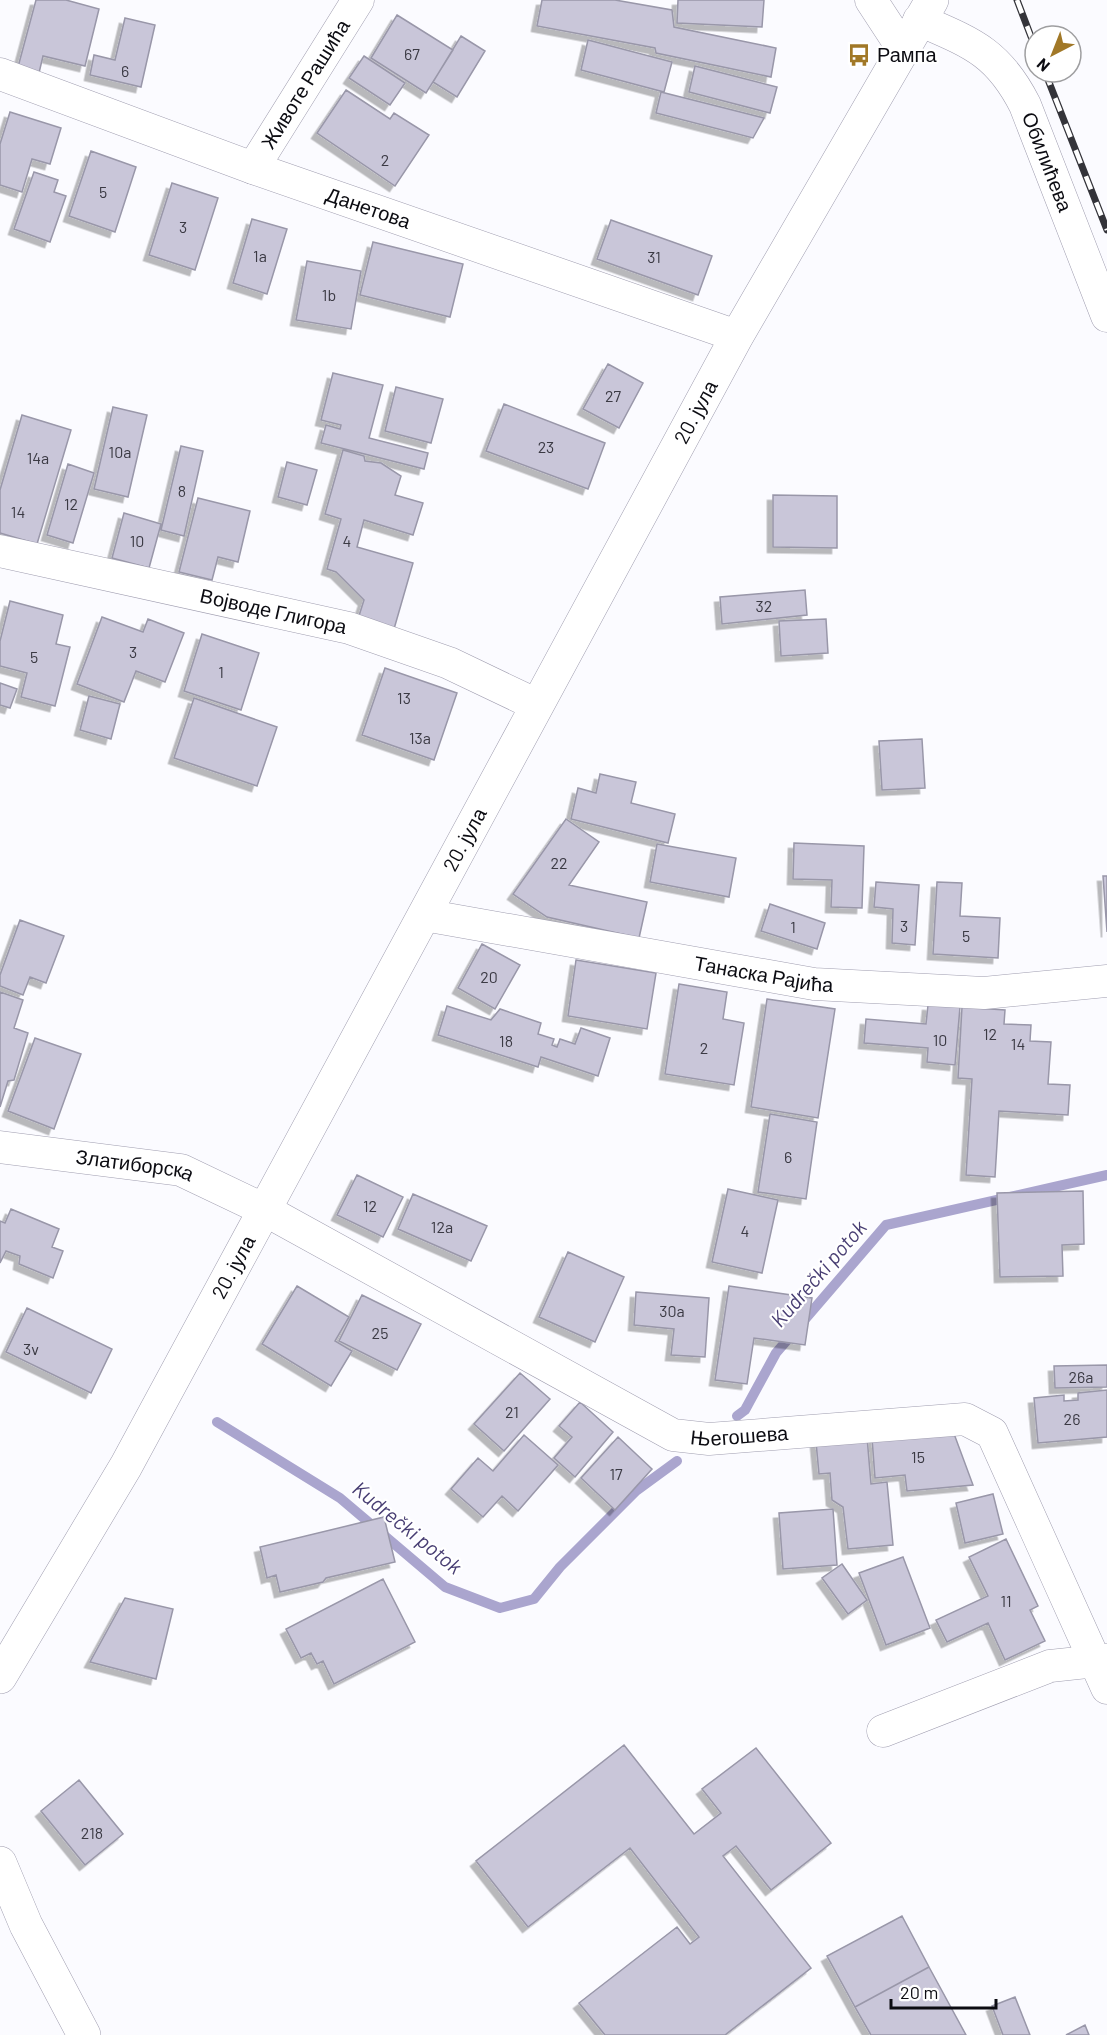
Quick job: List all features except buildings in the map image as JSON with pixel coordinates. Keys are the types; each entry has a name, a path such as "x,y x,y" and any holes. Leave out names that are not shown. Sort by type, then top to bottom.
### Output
{"main road":[{"name":"20. јула","path":"0,1677 126,1466 737,336 926,10"},
{"path":"0,1863 26,1925 84,2035"}],"street":[{"name":"Животе Рашића","path":"253,168 358,0"},
{"path":"871,0 903,49"},
{"name":"Обилићева","path":"926,10 987,53 1014,84 1025,105 1107,316"},
{"name":"Данетова","path":"0,74 253,168 737,336"},
{"name":"Војводе Глигора","path":"0,552 349,628 439,659 537,705"},
{"name":"Танаска Рајића","path":"424,915 814,984 984,993 1107,981"},
{"name":"Златиборска","path":"0,1146 181,1170 263,1209"},
{"name":"Његошева","path":"263,1209 673,1435 709,1439 965,1419 992,1433 1103,1669"},
{"path":"883,1731 1050,1666 1103,1669"}],"waterway":[{"name":"Kudrečki potok","path":"737,1416 745,1410 776,1353 886,1225 1107,1175"},
{"name":"Kudrečki potok","path":"217,1422 340,1498 445,1587 500,1608 534,1599 560,1567 636,1491 677,1461"}],"railway":[{"path":"1017,0 1026,24"},
{"path":"1050,84 1107,230"}],"place":[{"name":"Рампа","path":"859,55"}]}
